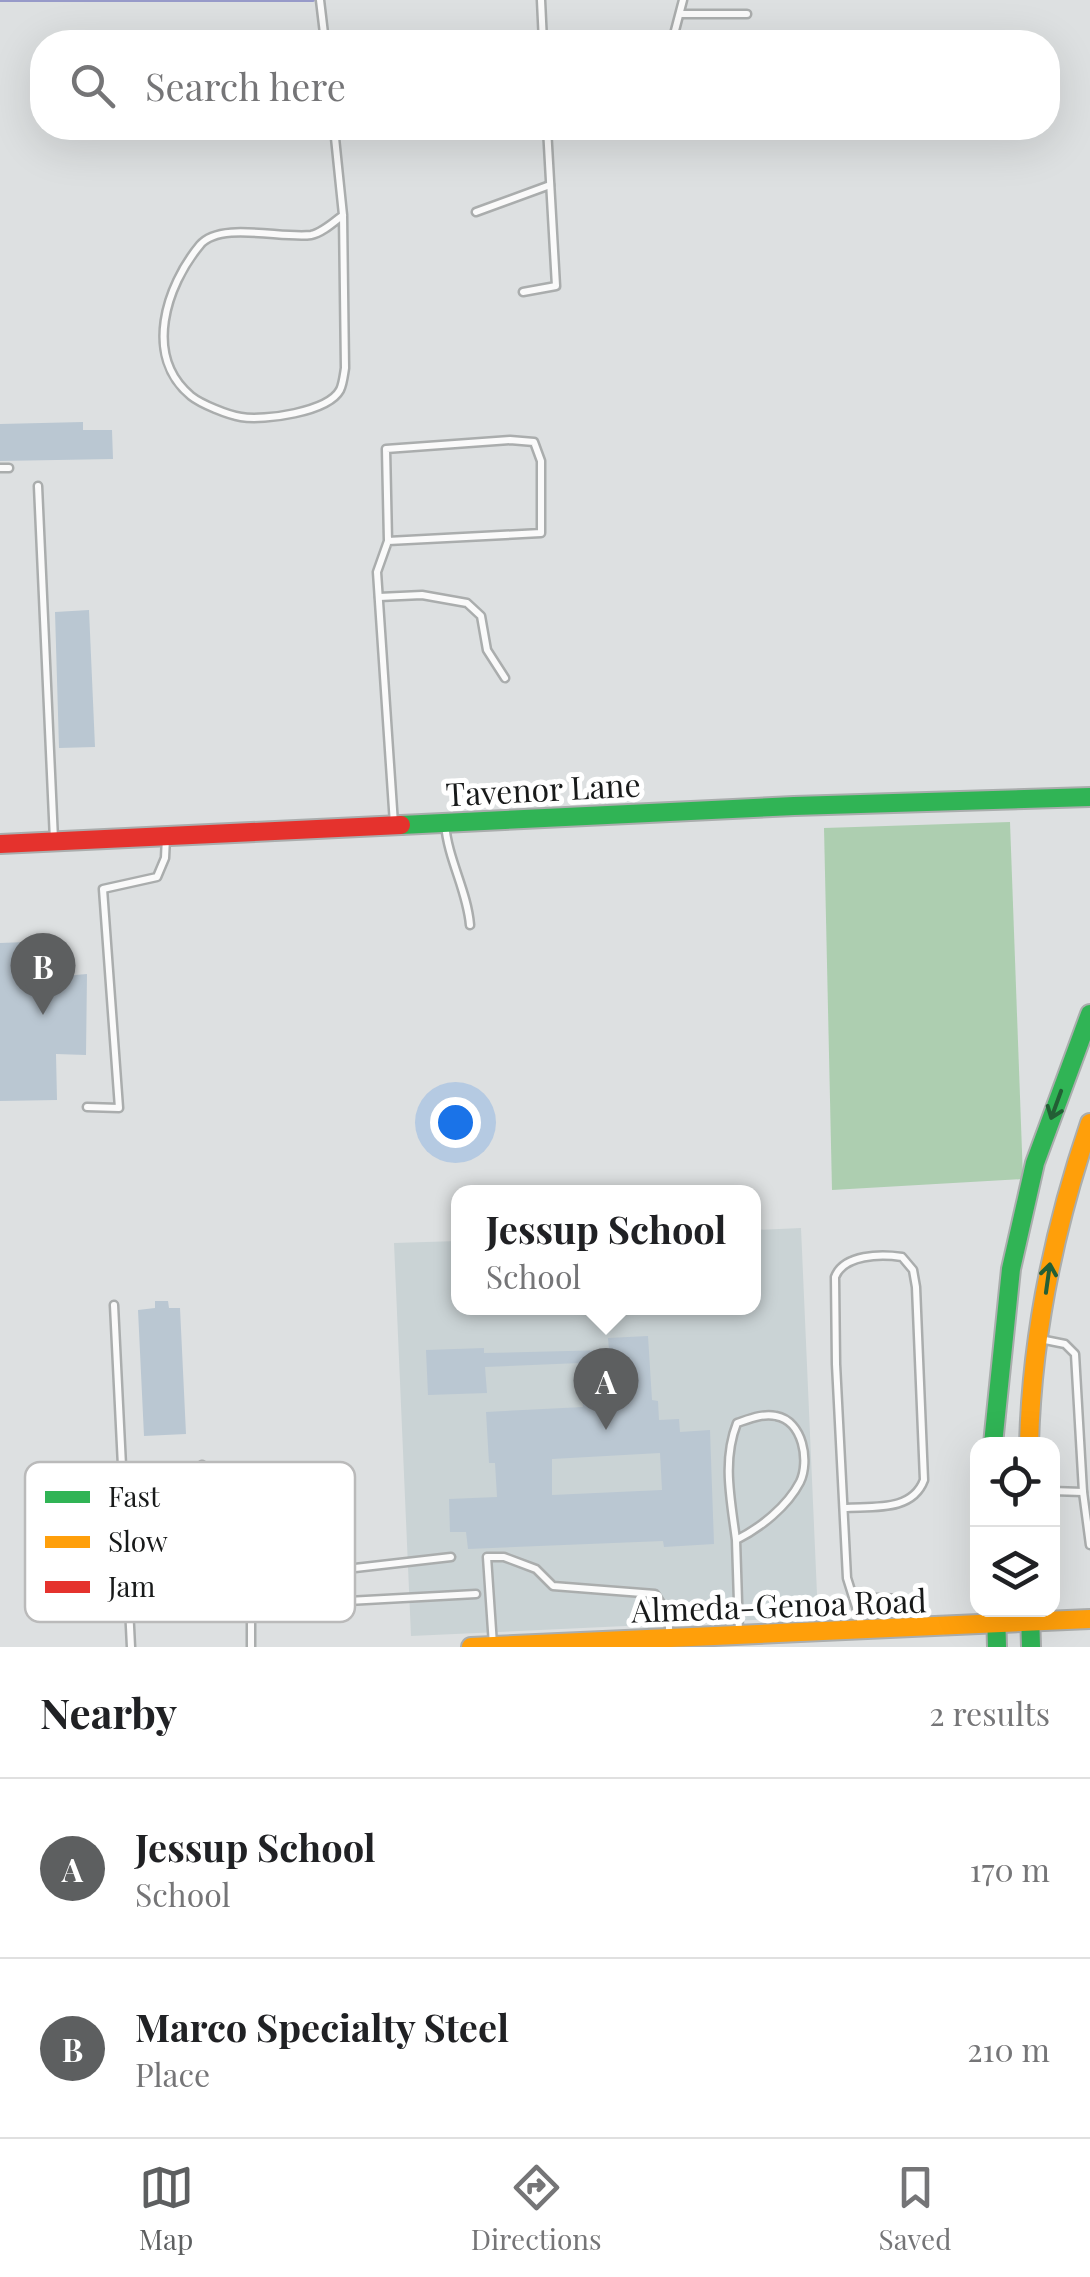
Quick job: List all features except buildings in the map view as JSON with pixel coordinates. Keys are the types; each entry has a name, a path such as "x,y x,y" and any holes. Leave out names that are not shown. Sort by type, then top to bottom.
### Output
{"main road":[{"name":"Tavenor Lane","path":"0,844 1090,797"},
{"path":"993,1437 1011,1270 1035,1163 1084,1048 1090,1014"},
{"path":"1029,1437 1050,1258 1072,1173 1089,1128"},
{"path":"1002,1333 1039,1339"},
{"path":"1030,1617 1031,1647"},
{"name":"Almeda-Genoa Road","path":"1050,1617 1090,1619"},
{"path":"996,1618 997,1647"},
{"name":"Almeda-Genoa Road","path":"470,1647 669,1638 739,1641 924,1628 996,1618"}],"lane":[{"path":"320,0 324,30"},
{"path":"541,0 542,30"},
{"path":"675,30 683,0"},
{"path":"680,14 746,14"},
{"path":"335,140 343,215 346,368 340,391 324,406 296,413 241,417 193,398 170,369 164,316 174,287 202,242 220,233 315,235 343,215"},
{"path":"522,292 556,286 548,140"},
{"path":"476,212 550,185"},
{"path":"388,541 541,533 540,461 534,442 510,440 386,449 388,541 377,572 394,825"},
{"path":"38,486 54,841"},
{"path":"379,597 422,595 467,603 481,616 487,650 505,678"},
{"path":"444,823 446,844 468,897 470,926"},
{"path":"87,1107 119,1108 103,889 157,877 166,858 166,836"},
{"path":"844,1508 908,1502 920,1491 924,1480 916,1288 913,1270 902,1258 854,1260 841,1265 835,1277 836,1364 847,1578 864,1630"},
{"path":"114,1305 122,1462"},
{"path":"1039,1339 1065,1344 1075,1354 1090,1545"},
{"path":"736,1540 755,1530 784,1503 799,1484 805,1467 802,1442 794,1427 778,1416 737,1423 731,1440 727,1474 736,1540 739,1641"},
{"path":"1060,1492 1083,1492"},
{"path":"493,1646 488,1557 504,1557 536,1568 553,1586 654,1594 669,1616 669,1638"},
{"path":"355,1568 452,1558"},
{"path":"355,1601 476,1594"},
{"path":"853,1598 904,1599 917,1610 924,1628"},
{"path":"130,1622 131,1647"}],"shaded area":[{"path":"801,1228 818,1617 411,1636 394,1243 451,1241 451,1315 761,1315 761,1230"}],"green space":[{"path":"1010,822 1023,1179 832,1190 824,828"}],"waterway":[{"path":"0,0 313,0"}],"traffic: fast":[{"path":"401,825 794,806 1090,797"},
{"path":"994,1437 1011,1269 1035,1163 1090,1014"},
{"path":"996,1617 997,1647"},
{"path":"1030,1617 1031,1647"}],"traffic: slow":[{"path":"1029,1437 1047,1281 1090,1123"},
{"path":"471,1647 1090,1619"}],"traffic: jam":[{"path":"0,844 401,825"}],"place":[{"name":"Marco Specialty Steel","path":"43,1015"},
{"name":"Jessup School","path":"606,1430"}]}
